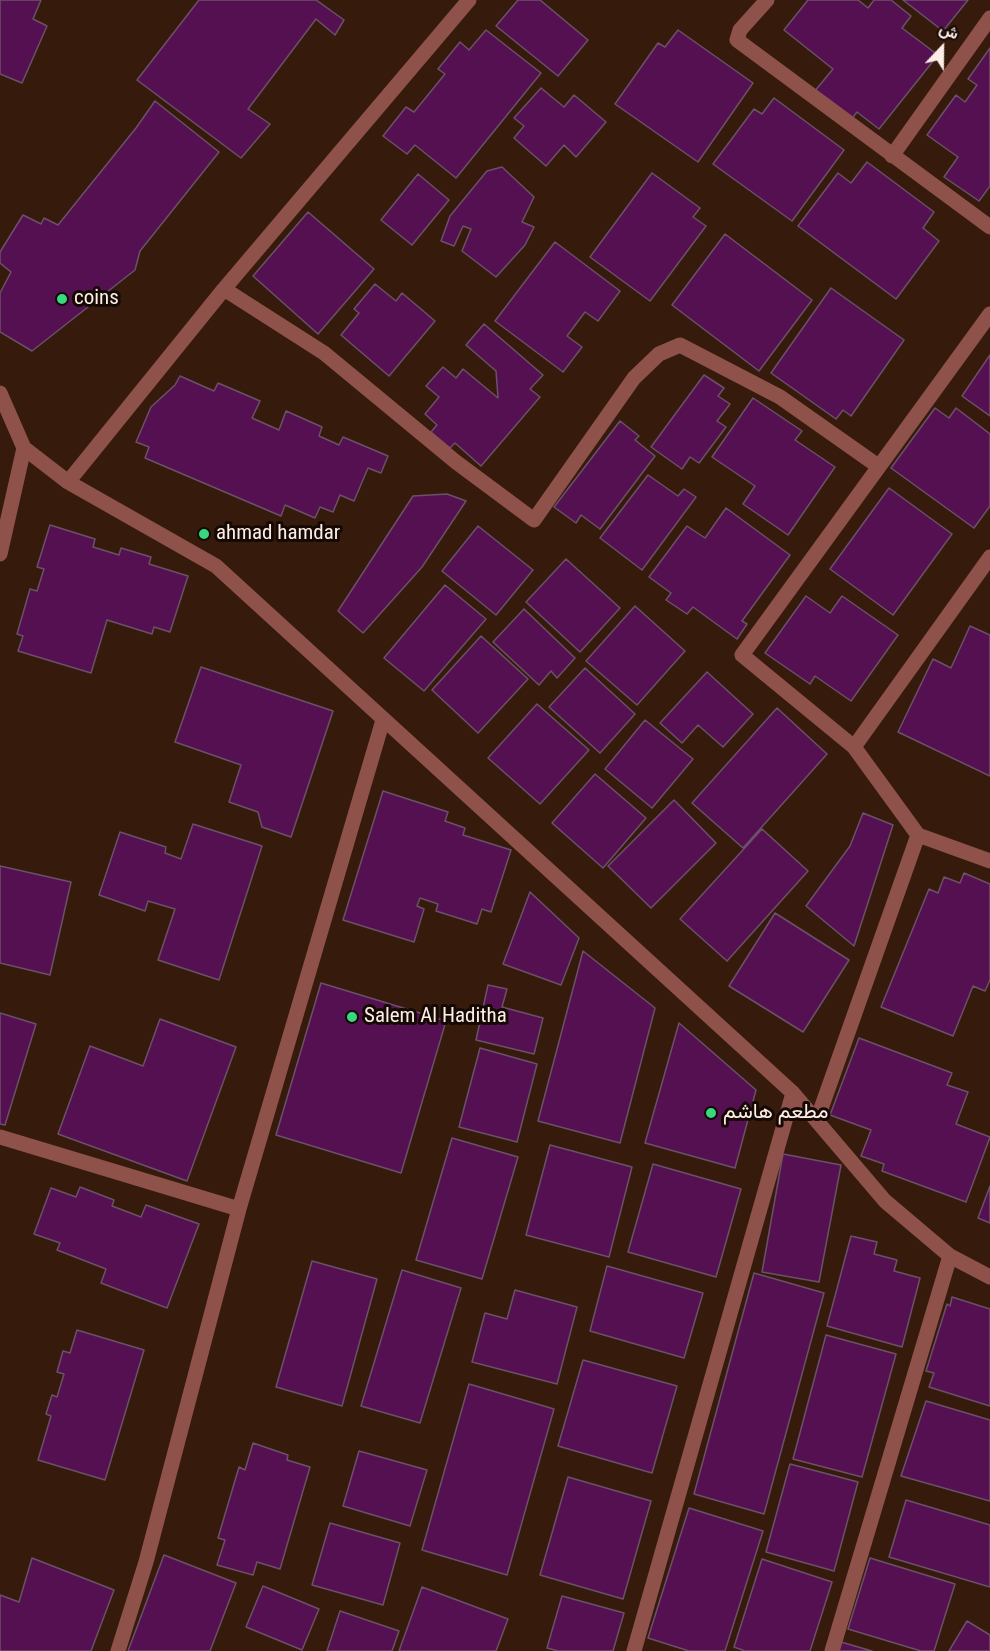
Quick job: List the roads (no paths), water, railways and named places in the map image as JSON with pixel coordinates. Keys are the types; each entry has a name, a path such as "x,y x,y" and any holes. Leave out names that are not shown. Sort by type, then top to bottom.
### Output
{"street":[{"path":"68,482 224,290 469,0"},
{"path":"767,0 740,30 736,40 990,227"},
{"path":"892,156 990,18"},
{"path":"224,290 324,353 456,462 534,520 634,378 658,354 680,345 780,397 878,466"},
{"path":"990,314 742,655 854,747 918,835 990,861"},
{"path":"0,393 24,448 68,482 216,566 793,1093 885,1201 950,1256 990,1277"},
{"path":"0,554 24,448"},
{"path":"854,747 990,557"},
{"path":"118,1651 146,1562 239,1209 383,720"},
{"path":"817,1120 918,835"},
{"path":"634,1651 793,1093"},
{"path":"0,1137 239,1209"},
{"path":"832,1651 950,1256"}],"place":[{"name":"coins","path":"62,299"},
{"name":"ahmad hamdar","path":"204,534"},
{"name":"Salem Al Haditha","path":"352,1017"},
{"name":"مطعم هاشم","path":"711,1113"}]}
